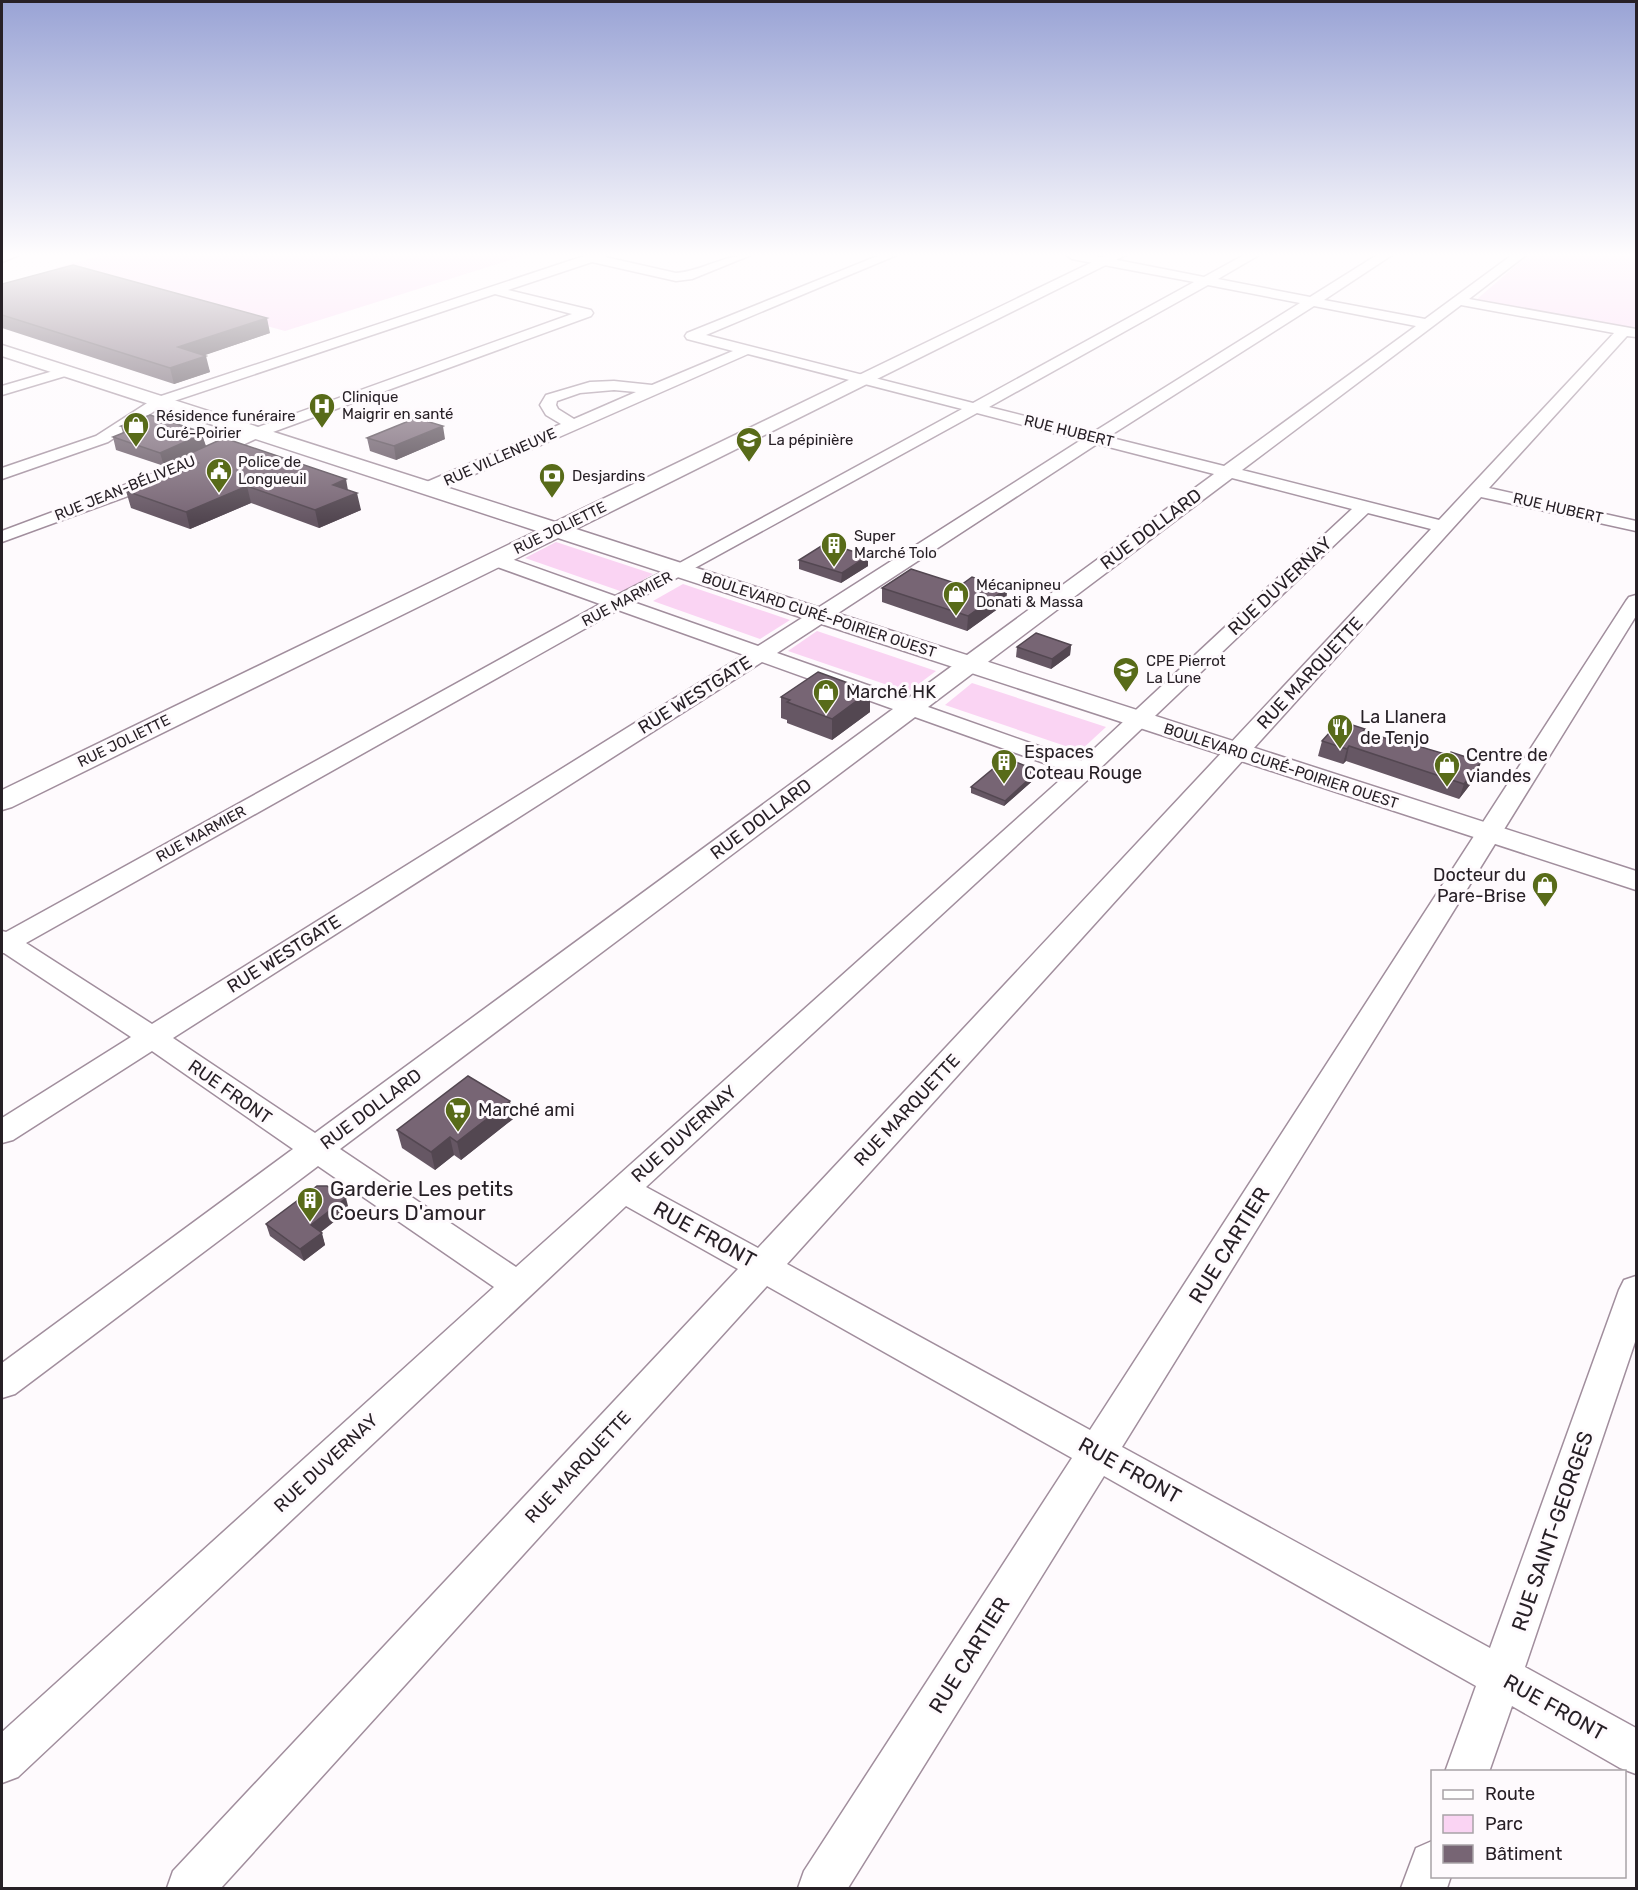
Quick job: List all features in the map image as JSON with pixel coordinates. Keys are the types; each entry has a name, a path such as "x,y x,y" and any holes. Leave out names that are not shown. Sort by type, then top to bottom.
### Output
{"main road":[{"name":"RUE JOLIETTE","path":"2,801 939,343"},
{"name":"BOULEVARD CURÉ-POIRIER OUEST","path":"2,350 1636,881"}],"street":[{"path":"2,474 102,439 160,401 334,343"},
{"name":"RUE JEAN-BÉLIVEAU","path":"2,537 144,484 256,432 502,343"},
{"name":"RUE HUBERT","path":"720,343 1445,526"},
{"name":"RUE MARMIER","path":"3,942 616,603 681,570 1093,343"},
{"name":"RUE WESTGATE","path":"2,1132 821,616 1095,438 1246,343"},
{"name":"RUE DOLLARD","path":"2,1383 1402,343"},
{"name":"RUE MARQUETTE","path":"190,1888 1445,526 1619,343"},
{"name":"RUE VILLENEUVE","path":"428,488 746,350"},
{"path":"2,391 67,371"},
{"name":"RUE VILLENEUVE","path":"573,425 552,412 548,405 551,398 581,386 601,384 654,390"},
{"name":"RUE HUBERT","path":"1479,490 1636,526"},
{"name":"RUE DUVERNAY","path":"2,1761 623,1189 1085,770 1365,506"},
{"path":"496,560 1085,770"},
{"name":"RUE CARTIER","path":"821,1888 1636,602"},
{"name":"RUE FRONT","path":"3,942 152,1037 518,1286"},
{"name":"RUE FRONT","path":"623,1189 1636,1752"},
{"name":"RUE SAINT-GEORGES","path":"1468,1770 1636,1290"},
{"path":"1424,1888 1431,1867"}],"green space":[{"path":"556,542 653,574 623,592 525,558"},
{"path":"683,584 790,620 760,639 653,601"},
{"path":"817,631 936,671 908,692 788,651"},
{"path":"972,683 1106,727 1080,751 945,705"}],"building":[{"path":"91,343 190,343 178,347 206,356 170,368"},
{"path":"150,415 203,434 160,453 113,437 133,429 121,426"},
{"path":"416,418 443,426 394,446 367,438"},
{"path":"224,438 346,479 333,485 357,493 315,510 247,486 186,512 126,491 198,463 182,457"},
{"path":"826,543 868,556 842,573 799,560"},
{"path":"911,569 961,585 972,577 1007,588 968,616 882,588"},
{"path":"1036,633 1071,645 1052,659 1017,647"},
{"path":"818,672 870,691 832,719 787,702 790,700 781,697"},
{"path":"1340,721 1416,748 1418,746 1448,755 1451,752 1481,762 1464,784 1349,746 1347,749 1322,741"},
{"name":"Espaces Coteau Rouge","path":"1006,758 1038,771 1005,801 971,787"},
{"path":"468,1076 510,1101 457,1142 450,1137 431,1152 397,1130"},
{"path":"317,1186 327,1186 346,1198 311,1225 322,1233 300,1249 266,1224"}],"place":[{"name":"Clinique Maigrir en santé","path":"322,429"},
{"name":"Résidence funéraire Curé-Poirier","path":"136,448"},
{"name":"La pépinière","path":"749,463"},
{"name":"Police de Longueuil","path":"219,494"},
{"name":"Desjardins","path":"552,499"},
{"name":"Super Marché Tolo","path":"834,568"},
{"name":"Mécanipneu Donati & Massa","path":"956,617"},
{"name":"CPE Pierrot La Lune","path":"1126,693"},
{"name":"Marché HK","path":"826,715"},
{"name":"La Llanera de Tenjo","path":"1340,750"},
{"name":"Espaces Coteau Rouge","path":"1004,785"},
{"name":"Centre de viandes","path":"1447,788"},
{"name":"Docteur du Pare-Brise","path":"1545,908"},
{"name":"Marché ami","path":"458,1133"},
{"name":"Garderie Les petits Coeurs D'amour","path":"310,1223"}]}
